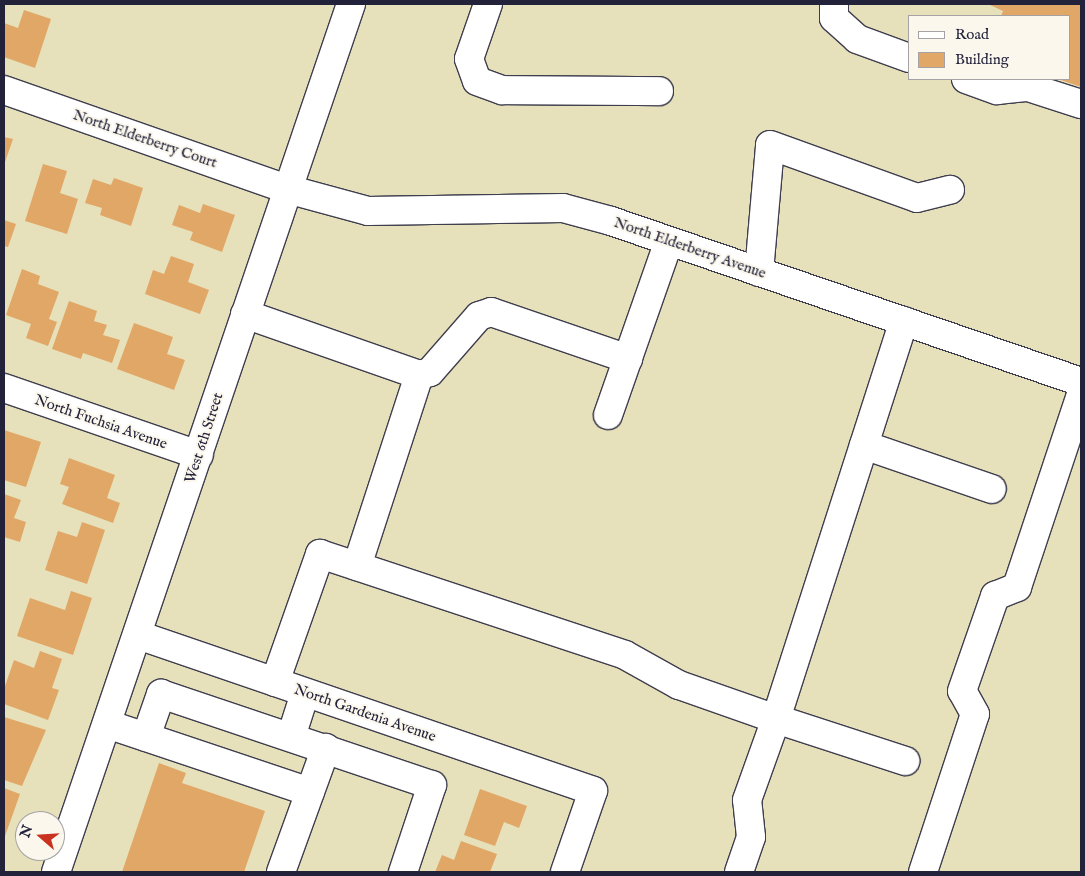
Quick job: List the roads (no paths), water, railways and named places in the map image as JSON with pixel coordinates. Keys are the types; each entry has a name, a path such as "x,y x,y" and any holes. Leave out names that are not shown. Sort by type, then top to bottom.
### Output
{"street":[{"name":"West 6th Street","path":"56,872 199,455 286,189 351,4"},
{"path":"488,4 469,59 477,81 502,90 659,91"},
{"path":"834,4 834,18 857,39 908,58"},
{"path":"969,80 997,90 1028,86 1081,104"},
{"name":"North Elderberry Court","path":"4,90 286,189"},
{"path":"759,272 770,144 917,198 950,190"},
{"name":"North Elderberry Avenue","path":"286,189 368,211 563,208 670,241 1081,382"},
{"path":"608,415 670,241"},
{"path":"245,314 419,375 430,372 479,316 491,312 628,359"},
{"path":"739,872 752,837 747,800 776,719 904,321"},
{"path":"357,566 419,375"},
{"name":"North Fuchsia Avenue","path":"4,388 199,455"},
{"path":"922,872 976,714 962,691 995,596 1017,587 1081,395"},
{"path":"864,445 992,489"},
{"path":"275,682 320,554 625,655 678,685 905,762"},
{"name":"North Gardenia Avenue","path":"138,635 593,791 565,872"},
{"path":"291,737 305,693"},
{"path":"146,736 161,694 432,785 403,872"},
{"path":"107,724 310,792"},
{"path":"281,872 326,748"}]}
